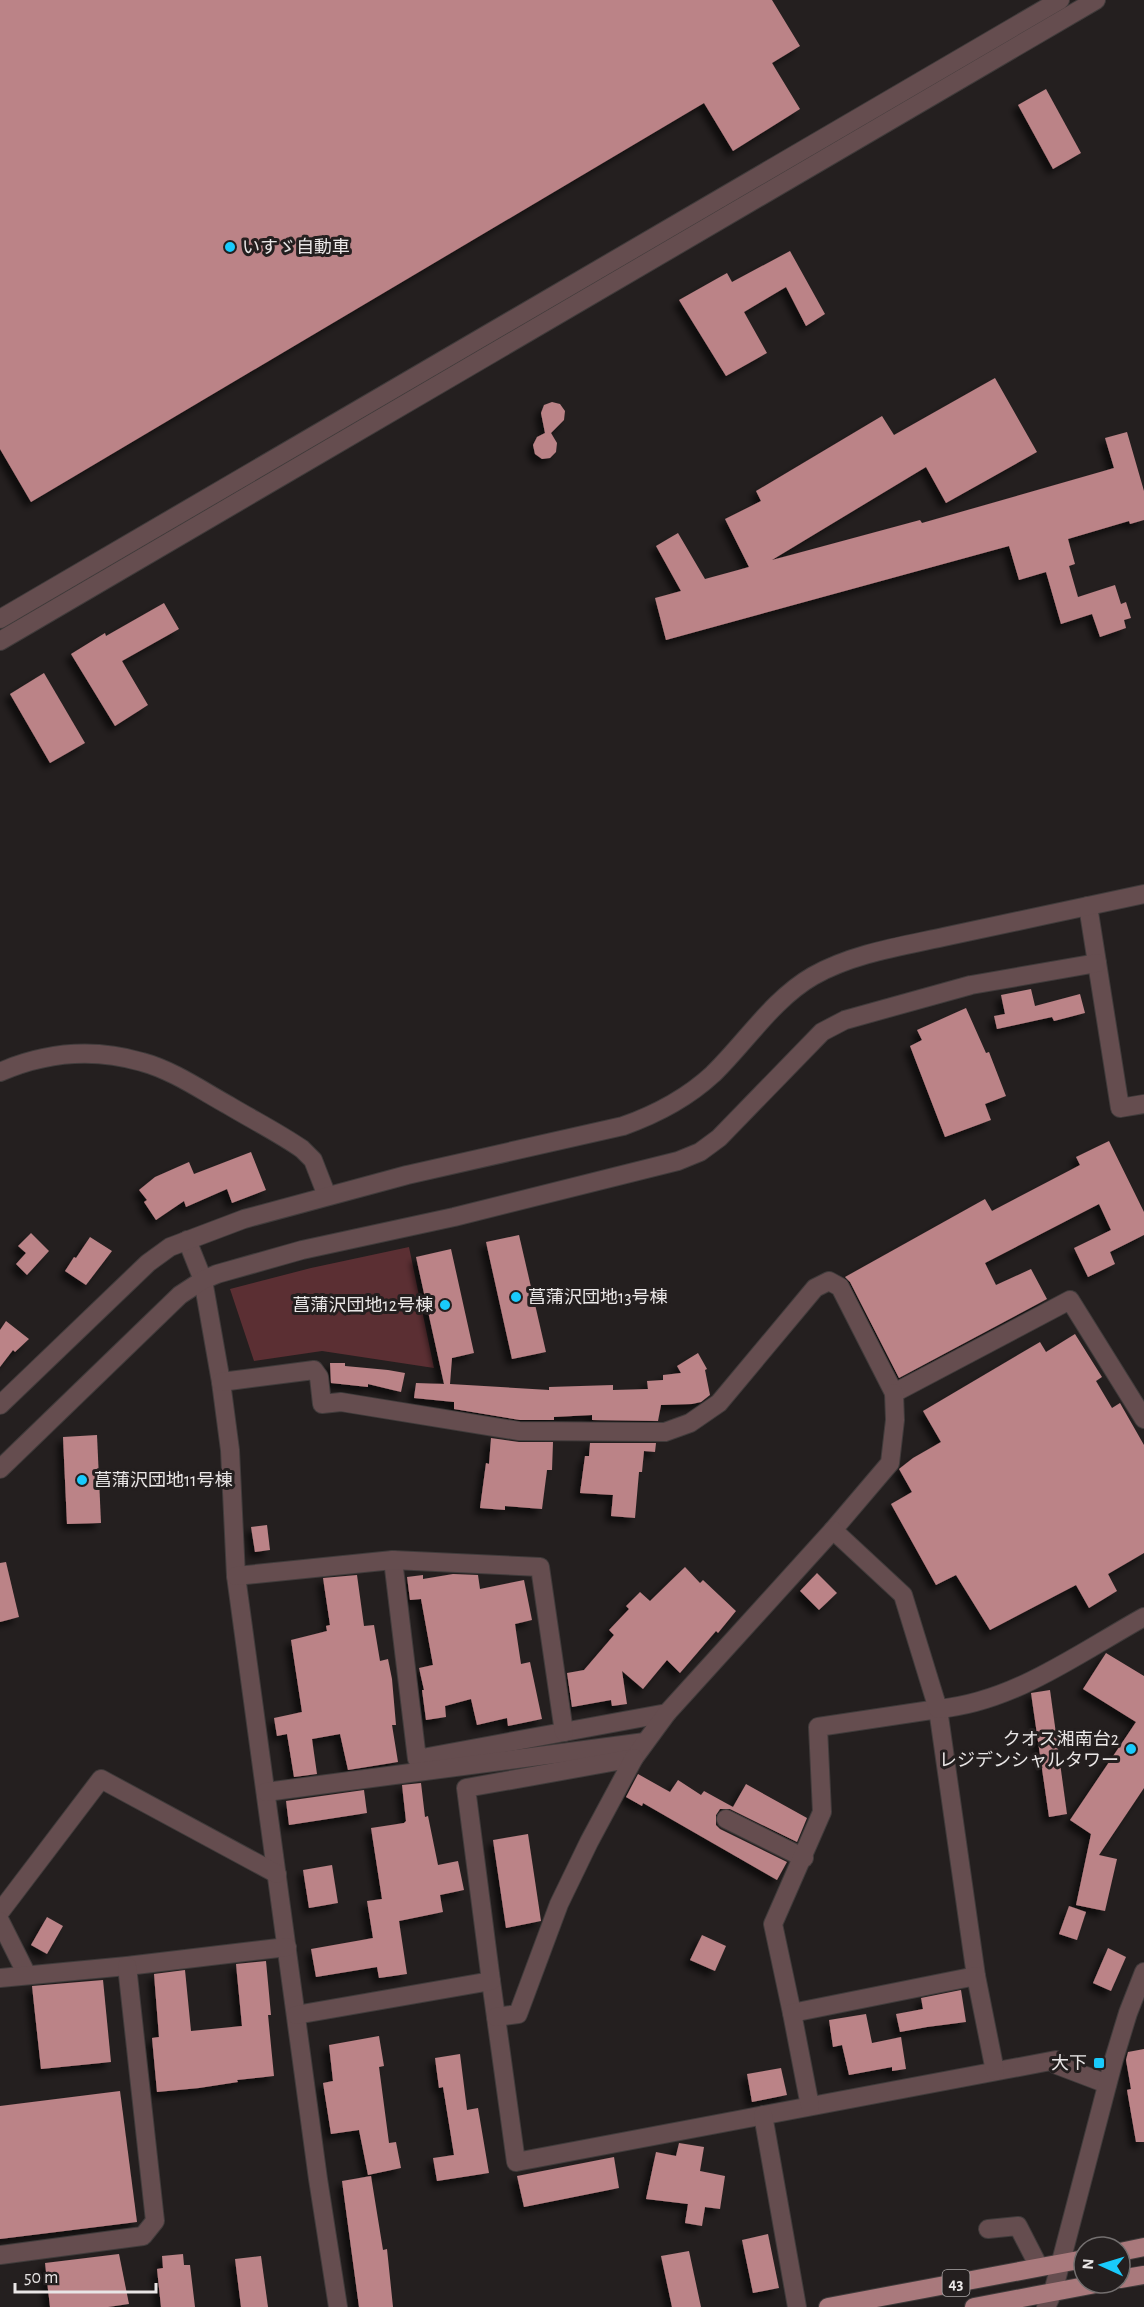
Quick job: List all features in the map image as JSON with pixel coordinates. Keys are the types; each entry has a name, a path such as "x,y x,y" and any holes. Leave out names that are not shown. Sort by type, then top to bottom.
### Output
{"main road":[{"name":"43","path":"828,2307 1072,2261"},
{"name":"43","path":"974,2307 1049,2300 1072,2292"}],"street":[{"path":"0,619 1060,0"},
{"path":"0,641 1096,0"},
{"path":"0,1405 148,1263 170,1247 244,1219 327,1196 406,1175 623,1126 655,1114 684,1098 713,1074 783,1000 811,977 842,962 895,948 1144,894"},
{"path":"1088,906 1120,1108 1144,1104"},
{"path":"0,1469 180,1295 203,1280 302,1250 454,1217 678,1161 700,1152 719,1138 822,1032 845,1020 971,985 1097,963"},
{"path":"0,1072 51,1056 79,1053 107,1054 144,1062 189,1083 302,1149 313,1160 327,1196"},
{"path":"187,1240 203,1280 221,1382 230,1450 236,1576 318,2179 338,2307"},
{"path":"221,1382 314,1370 319,1377 322,1404 341,1402 519,1431 666,1432 690,1423 719,1403 815,1288 829,1281 840,1287 894,1393 895,1419 891,1463 667,1713 645,1742 589,1842 559,1904 518,2014 496,2017"},
{"path":"894,1393 1070,1300 1144,1419"},
{"path":"833,1530 903,1595 938,1709 976,1976 995,2071"},
{"path":"236,1576 393,1560 540,1567 564,1732"},
{"path":"393,1560 417,1759 667,1713"},
{"path":"810,2106 773,1924 804,1858 822,1812 818,1727 991,1699 1019,1688 1144,1617"},
{"path":"266,1792 645,1742"},
{"path":"634,1758 466,1788 516,2162 1056,2060 1057,2066 1107,2084"},
{"path":"0,1912 101,1779 277,1874"},
{"path":"726,1819 804,1858"},
{"path":"0,1922 27,1975"},
{"path":"0,1978 128,1966 287,1947"},
{"path":"0,2255 143,2236 155,2221 128,1966"},
{"path":"1049,2300 1107,2084 1128,2013 1144,1972"},
{"path":"792,2013 976,1976"},
{"path":"296,2015 491,1981"},
{"path":"763,2115 797,2307"},
{"path":"988,2229 1018,2226 1039,2267"}],"shaded area":[{"path":"409,1247 434,1368 322,1351 254,1361 230,1289 311,1268"}],"building":[{"name":"いすゞ自動車","path":"0,0 772,0 800,46 772,63 800,109 733,151 704,103 31,502 0,449"},
{"path":"1046,89 1081,153 1053,169 1018,105"},
{"path":"790,251 825,314 806,326 786,287 744,312 767,353 726,376 679,300 727,273 732,282"},
{"path":"995,378 1037,452 946,503 926,467 772,560 920,520 922,523 1114,468 1105,438 1127,432 1144,491 1144,520 1130,524 1129,521 1068,539 1075,564 1069,566 1078,597 1115,585 1121,604 1126,602 1131,618 1124,620 1126,628 1100,637 1092,614 1061,624 1046,572 1019,580 1009,546 666,640 655,598 681,591 656,546 678,533 705,579 749,567 725,519 761,501 756,491 882,416 894,435"},
{"path":"552,402 560,404 565,411 564,420 551,433 557,443 556,452 550,458 542,459 535,454 533,445 537,437 545,433 541,413 544,405"},
{"path":"164,603 179,629 122,661 148,705 115,726 71,654 105,633 106,636"},
{"path":"44,673 85,743 50,763 10,694"},
{"path":"1031,989 1035,1006 1080,994 1085,1013 1054,1021 1052,1017 997,1029 994,1016 1005,1014 1001,995"},
{"path":"966,1008 986,1053 989,1052 1006,1096 985,1104 991,1120 945,1137 910,1046 922,1040 917,1030"},
{"path":"1109,1141 1144,1212 1144,1235 1110,1252 1115,1264 1088,1277 1074,1248 1111,1230 1099,1204 985,1263 996,1285 1031,1269 1047,1299 899,1378 850,1282 845,1277 985,1199 992,1211 1080,1165 1076,1157"},
{"path":"251,1152 266,1190 232,1203 227,1189 186,1207 184,1201 156,1220 144,1202 147,1200 139,1190 155,1177 189,1162 194,1174"},
{"path":"31,1233 49,1251 27,1275 16,1264 26,1253 18,1246"},
{"name":"菖蒲沢団地13号棟","path":"519,1235 546,1352 512,1359 486,1242"},
{"path":"90,1237 112,1251 86,1285 65,1271"},
{"path":"451,1249 474,1353 452,1358 450,1384 549,1390 549,1387 613,1385 613,1390 648,1389 647,1381 663,1380 663,1375 681,1373 677,1366 698,1353 707,1369 705,1370 710,1395 701,1402 692,1404 661,1405 658,1421 592,1420 592,1415 554,1417 554,1420 520,1420 454,1409 454,1402 414,1398 416,1383 444,1384 416,1257"},
{"path":"6,1321 29,1339 15,1352 13,1350 0,1367 0,1330"},
{"path":"1075,1334 1102,1377 1096,1381 1112,1408 1120,1403 1144,1445 1144,1553 1108,1574 1117,1591 1089,1608 1076,1585 990,1630 956,1575 936,1585 891,1504 912,1492 899,1469 941,1442 923,1411 1040,1342 1046,1352"},
{"path":"330,1363 345,1363 345,1366 405,1373 401,1392 368,1384 368,1387 331,1383"},
{"name":"菖蒲沢団地11号棟","path":"97,1435 101,1523 67,1524 63,1437"},
{"path":"491,1438 519,1442 553,1442 552,1470 547,1470 542,1509 505,1506 505,1510 480,1508 486,1463 489,1464"},
{"path":"590,1443 656,1443 655,1452 644,1451 642,1472 639,1472 635,1518 611,1516 613,1495 580,1493 585,1456 589,1456"},
{"path":"267,1525 270,1550 255,1552 251,1527"},
{"path":"6,1562 19,1617 0,1622 0,1563"},
{"path":"685,1567 700,1583 703,1580 736,1611 680,1673 667,1660 643,1689 622,1671 627,1704 612,1706 611,1700 572,1707 567,1673 584,1670 614,1635 609,1630 629,1609 626,1606 640,1592 650,1601"},
{"path":"817,1573 837,1593 819,1610 800,1591"},
{"path":"453,1574 478,1575 480,1589 524,1580 532,1620 515,1624 521,1664 530,1662 542,1719 508,1726 507,1718 477,1725 471,1699 445,1706 446,1717 426,1720 422,1690 424,1690 419,1668 433,1665 421,1599 410,1600 407,1577 423,1575 423,1579"},
{"path":"357,1575 364,1626 374,1625 380,1661 388,1659 396,1725 392,1725 398,1762 348,1770 340,1734 312,1739 317,1774 294,1777 287,1734 277,1736 274,1718 302,1712 291,1640 327,1631 326,1626 330,1625 323,1578"},
{"path":"1106,1653 1144,1676 1144,1788 1099,1855 1117,1859 1105,1911 1076,1905 1091,1834 1070,1820 1136,1722 1083,1689"},
{"path":"1050,1690 1067,1814 1049,1817 1031,1693"},
{"path":"638,1774 670,1792 678,1780 701,1795 704,1791 733,1807 746,1784 807,1818 797,1842 730,1809 720,1809 716,1815 716,1825 720,1829 787,1862 777,1880 643,1803 642,1806 626,1797"},
{"path":"421,1783 425,1817 428,1816 438,1865 458,1861 464,1890 440,1895 443,1912 399,1921 407,1974 379,1978 377,1967 316,1977 311,1949 373,1938 367,1901 382,1899 371,1828 404,1823 406,1821 402,1785"},
{"path":"364,1790 367,1813 289,1825 286,1801"},
{"path":"528,1834 541,1921 506,1928 493,1840"},
{"path":"332,1865 338,1903 309,1908 303,1870"},
{"path":"1069,1906 1086,1912 1077,1940 1059,1934"},
{"path":"47,1917 63,1926 47,1954 31,1945"},
{"path":"702,1935 726,1946 715,1971 690,1960"},
{"path":"1108,1948 1126,1957 1111,1991 1093,1983"},
{"path":"266,1961 274,2076 157,2092 152,2038 159,2037 154,1974 185,1970 191,2031 242,2026 236,1964"},
{"path":"103,1980 111,2062 41,2069 32,1986"},
{"path":"961,1990 966,2022 900,2032 896,2014 923,2009 921,1998"},
{"path":"866,2014 872,2043 901,2037 906,2069 892,2071 892,2067 849,2075 842,2045 833,2047 829,2020"},
{"path":"379,2036 384,2066 379,2067 389,2143 396,2142 401,2168 368,2175 359,2130 331,2134 323,2083 333,2081 329,2045"},
{"path":"1144,2049 1144,2142 1136,2142 1127,2090 1131,2089 1126,2060 1128,2052"},
{"path":"460,2054 467,2110 478,2108 489,2173 437,2181 433,2158 454,2155 443,2087 439,2088 435,2058"},
{"path":"781,2068 787,2095 752,2102 747,2074"},
{"path":"120,2091 137,2222 0,2239 0,2106"},
{"path":"679,2143 704,2147 700,2171 725,2176 720,2209 705,2207 702,2226 685,2223 688,2204 646,2199 656,2152 676,2156"},
{"path":"614,2157 619,2188 524,2207 517,2176"},
{"path":"371,2176 383,2250 387,2249 393,2307 359,2307 342,2181"},
{"path":"768,2234 779,2288 753,2293 742,2240"},
{"path":"689,2251 701,2307 672,2307 661,2256"},
{"path":"119,2254 129,2304 108,2307 50,2307 45,2263"},
{"path":"183,2254 184,2265 190,2265 195,2307 161,2307 157,2269 163,2268 162,2256"},
{"path":"261,2256 268,2307 241,2307 235,2259"}],"place":[{"name":"いすゞ自動車","path":"230,247"},
{"name":"菖蒲沢団地13号棟","path":"516,1297"},
{"name":"菖蒲沢団地12号棟","path":"445,1305"},
{"name":"菖蒲沢団地11号棟","path":"82,1480"},
{"name":"クオス湘南台2 レジデンシャルタワー","path":"1131,1749"},
{"name":"大下","path":"1099,2063"}]}
